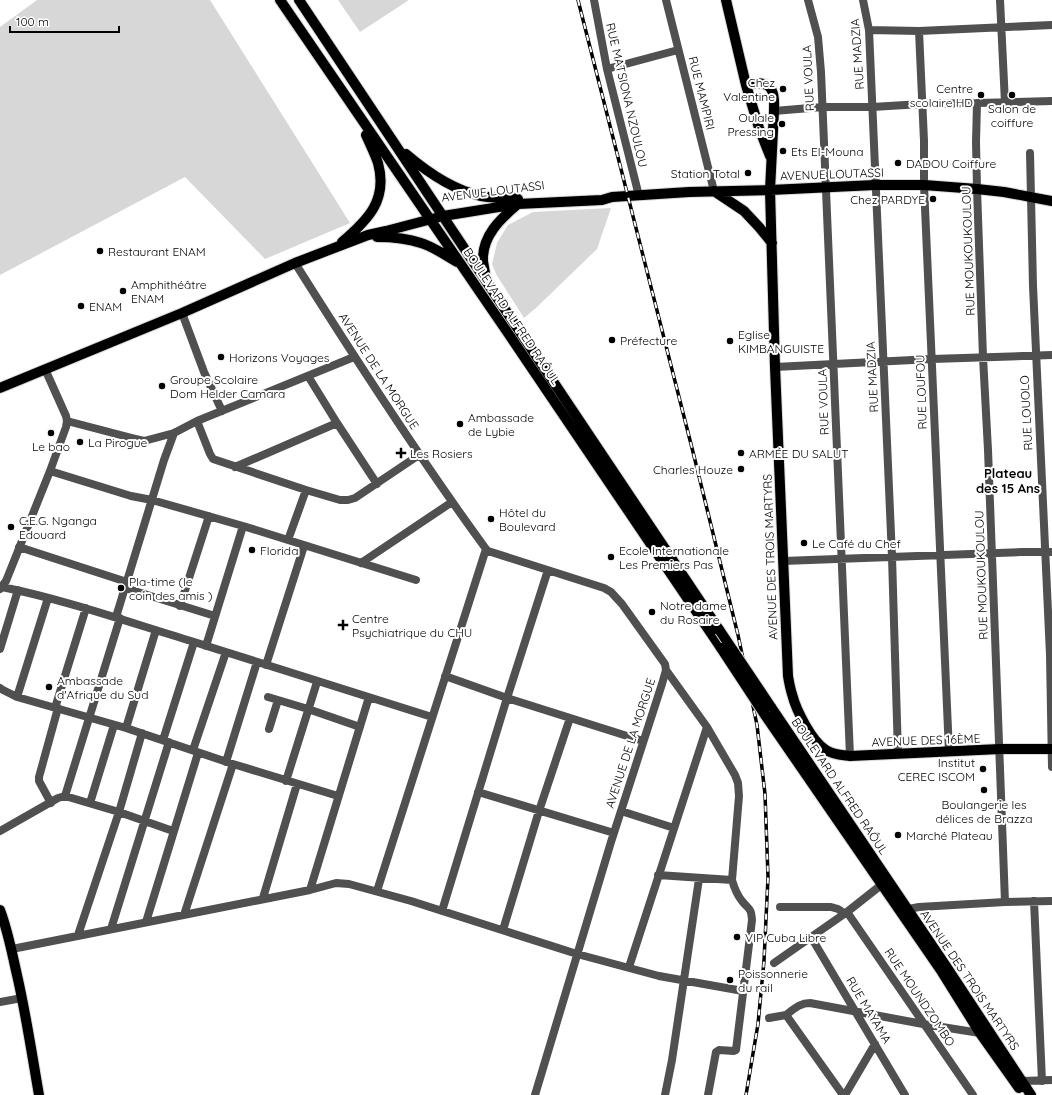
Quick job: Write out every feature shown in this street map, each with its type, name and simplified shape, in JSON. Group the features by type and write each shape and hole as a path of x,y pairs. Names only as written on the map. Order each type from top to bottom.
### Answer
{"main road":[{"name":"BOULEVARD ALFRED RAÔUL","path":"280,0 721,648 768,711 884,883"},
{"path":"299,0 720,631 768,711"},
{"name":"AVENUE DES TROIS MARTYRS","path":"726,0 746,85 759,128 771,160"},
{"name":"AVENUE DES TROIS MARTYRS","path":"746,85 756,83 765,84 773,92 774,111 770,190 788,676 797,709 810,732"},
{"path":"334,248 358,228 371,212 380,196 381,183 378,163 358,114"},
{"path":"394,143 415,162 441,180 460,189 479,195 518,202"},
{"name":"AVENUE LOUTASSI","path":"0,388 182,313 295,263 384,228 441,213 518,202 602,200 612,197 689,192 875,185 924,185 977,189 1031,197 1052,202"},
{"path":"714,191 744,211 772,243"},
{"path":"486,282 483,261 484,249 488,237 496,225 518,202"},
{"path":"362,237 400,238 420,243 433,248 460,264"},
{"name":"AVENUE DES 16ÈME","path":"810,732 826,751 836,755 850,756 1052,749"},
{"name":"AVENUE DES TROIS MARTYRS","path":"884,883 946,966 1031,1095"},
{"path":"0,910 12,949 39,1095"},
{"name":"AVENUE DES TROIS MARTYRS","path":"903,910 980,1033 1023,1095"}],"street":[{"name":"RUE MATSIONA NZOULOU","path":"594,0 607,69 638,196"},
{"name":"RUE MAMPIRI","path":"666,0 714,191"},
{"name":"RUE VOULA","path":"808,0 818,37 821,72 850,756"},
{"name":"RUE MADZIA","path":"863,0 869,30 892,557 898,754"},
{"path":"1000,0 1000,27 1005,103"},
{"path":"869,30 919,31 1052,25"},
{"name":"RUE LOUFOU","path":"919,31 924,185 949,752"},
{"path":"607,69 678,50"},
{"path":"774,111 822,107 872,107 922,104 1052,101"},
{"name":"RUE MOUKOUKOULOU","path":"977,103 977,189 1005,902"},
{"name":"RUE LOUOLO","path":"1030,154 1036,356 1049,552 1052,767"},
{"name":"AVENUE DE LA MORGUE","path":"295,263 354,357 419,455 486,549 488,551 604,588 611,592 622,604 665,664 666,670 614,833 535,1095"},
{"path":"182,313 204,372 222,411"},
{"path":"776,367 932,359 1052,355"},
{"path":"67,421 144,441 174,433 197,421 354,357"},
{"path":"45,369 66,416 66,427 6,581 1,588 18,590 86,608 432,717"},
{"path":"308,376 376,484"},
{"path":"197,421 213,460 340,500 355,498 419,455"},
{"path":"235,467 337,423"},
{"path":"65,796 118,618 126,585 174,433"},
{"path":"50,471 131,496 152,500 243,526 416,580"},
{"path":"288,540 306,490"},
{"path":"362,563 452,502"},
{"path":"180,606 209,516"},
{"path":"206,646 243,526"},
{"path":"266,665 304,546"},
{"path":"19,547 180,606 215,616"},
{"path":"377,891 486,549"},
{"path":"783,561 1049,552"},
{"path":"442,911 548,570"},
{"path":"0,649 18,590"},
{"path":"17,697 48,598"},
{"path":"51,803 39,781 39,777 86,608"},
{"path":"126,728 156,630"},
{"path":"111,929 145,820 194,642"},
{"path":"146,922 226,652"},
{"path":"184,915 230,763 257,662"},
{"path":"666,670 707,727 735,775 738,784 739,796 732,880 736,892 742,901 750,908 752,913 736,1050 719,1050 716,1052 708,1095"},
{"path":"445,676 507,698 643,742"},
{"path":"286,781 317,682"},
{"path":"0,688 17,697 126,728 286,781 338,796"},
{"path":"268,697 360,727"},
{"path":"310,890 369,697"},
{"path":"269,729 278,700"},
{"path":"504,930 539,811 570,718"},
{"path":"90,803 114,725"},
{"path":"629,967 707,727"},
{"path":"78,935 119,812 142,733"},
{"path":"263,898 297,784"},
{"path":"478,792 614,833"},
{"path":"0,832 58,798 65,796 145,820 173,831"},
{"path":"621,811 674,828"},
{"path":"658,875 699,879 732,880"},
{"path":"665,1095 672,1060 699,879"},
{"path":"12,949 263,898 310,890 336,883 344,883 377,891 577,954 659,976 743,991"},
{"path":"774,962 812,937 884,883"},
{"path":"1034,901 1042,1080"},
{"path":"903,910 1005,902 1052,901"},
{"path":"780,907 831,906 846,912"},
{"name":"RUE MOUNDZOMBO","path":"846,912 973,1095"},
{"name":"RUE MAYAMA","path":"812,937 905,1095"},
{"path":"0,1002 22,998"},
{"path":"769,1018 786,1015 799,1005 810,1003 980,1033"},
{"path":"786,1015 844,1095 875,1044"},
{"path":"1022,1081 1052,1080"}],"shaded area":[{"path":"37,0 210,0 350,223 265,259 185,177 0,275 0,27"},
{"path":"338,0 409,0 360,32"},
{"path":"611,208 597,249 524,318 496,274 492,264 497,243 508,225 533,212"}],"railway":[{"path":"578,0 693,452 738,635 757,725 765,794 768,877 764,961 758,1024 746,1095"}],"place":[{"name":"Chez Valentine","path":"783,89"},
{"name":"Centre scolaire HD","path":"981,95"},
{"name":"Salon de coiffure","path":"1012,95"},
{"name":"Oulale Pressing","path":"782,124"},
{"name":"Ets El-Mouna","path":"783,151"},
{"name":"DADOU Coiffure","path":"898,163"},
{"name":"Station Total","path":"748,173"},
{"name":"Chez PARDYE","path":"933,199"},
{"name":"Restaurant ENAM","path":"100,251"},
{"name":"Amphithéâtre ENAM","path":"123,291"},
{"name":"ENAM","path":"81,306"},
{"name":"Préfecture","path":"612,340"},
{"name":"Eglise KIMBANGUISTE","path":"730,341"},
{"name":"Horizons Voyages","path":"221,357"},
{"name":"Groupe Scolaire Dom Helder Camara","path":"162,386"},
{"name":"Ambassade de Lybie","path":"460,424"},
{"name":"Le bao","path":"51,433"},
{"name":"La Pirogue","path":"80,442"},
{"name":"Les Rosiers","path":"401,453"},
{"name":"ARMÉE DU SALUT","path":"741,453"},
{"name":"Charles Houze","path":"741,469"},
{"name":"Hôtel du Boulevard","path":"491,519"},
{"name":"C.E.G. Nganga Edouard","path":"11,527"},
{"name":"Le Café du Chef","path":"804,543"},
{"name":"Florida","path":"252,550"},
{"name":"Ecole Internationale Les Premiers Pas","path":"611,557"},
{"name":"Pla-time (le coin des amis )","path":"121,588"},
{"name":"Notre dame du Rosaire","path":"652,612"},
{"name":"Centre Psychiatrique du CHU","path":"343,625"},
{"name":"Ambassade d'Afrique du Sud","path":"49,687"},
{"name":"Institut CEREC ISCOM","path":"983,769"},
{"name":"Boulangerie les délices de Brazza","path":"984,790"},
{"name":"Marché Plateau","path":"898,835"},
{"name":"VIP Cuba Libre","path":"737,937"},
{"name":"Poissonnerie du rail","path":"730,980"}],"district":[{"name":"Plateau des 15 Ans","path":"1008,480"}]}
